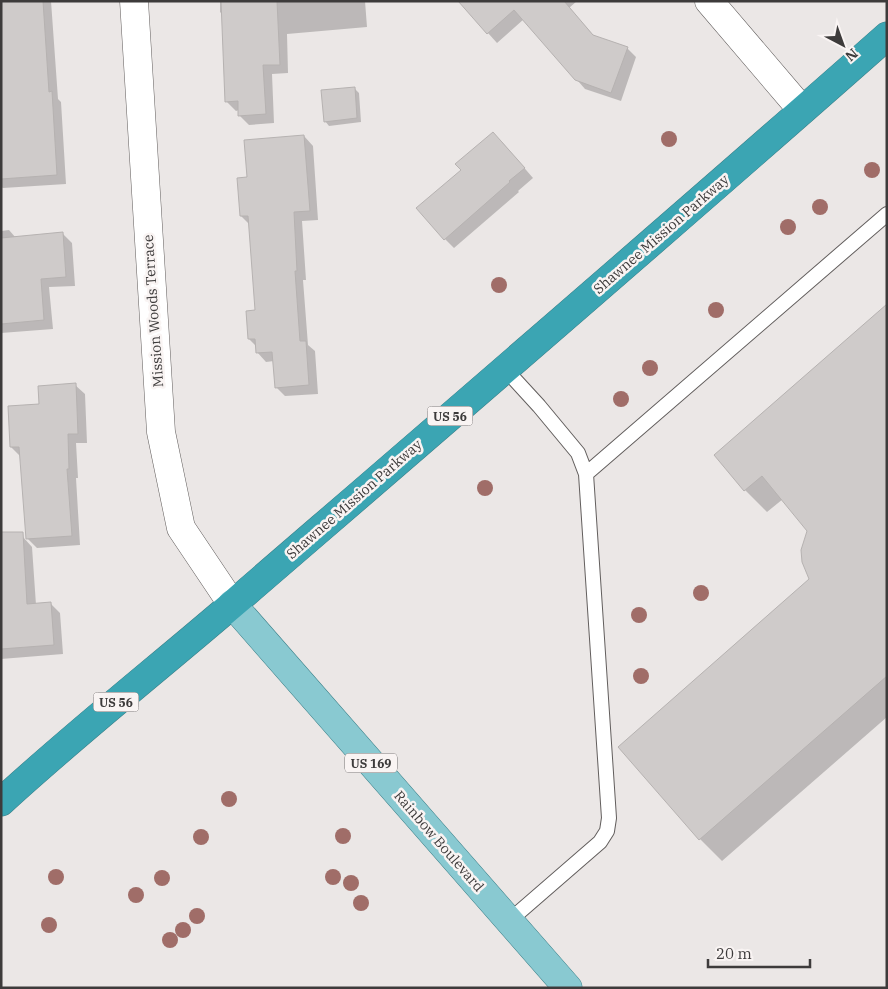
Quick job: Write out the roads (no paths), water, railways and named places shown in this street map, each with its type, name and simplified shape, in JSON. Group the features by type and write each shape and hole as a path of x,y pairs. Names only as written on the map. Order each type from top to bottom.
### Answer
{"highway":[{"name":"Shawnee Mission Parkway","path":"1,802 44,762 232,604 505,369 887,36"}],"main road":[{"name":"Rainbow Boulevard","path":"232,604 568,988"}],"street":[{"name":"Mission Woods Terrace","path":"134,1 161,432 181,528 232,604"},
{"path":"709,1 802,110"}],"lane":[{"path":"586,474 887,214"},
{"path":"505,369 539,406 578,454 586,474 609,818 607,830 600,842 509,921"}]}
